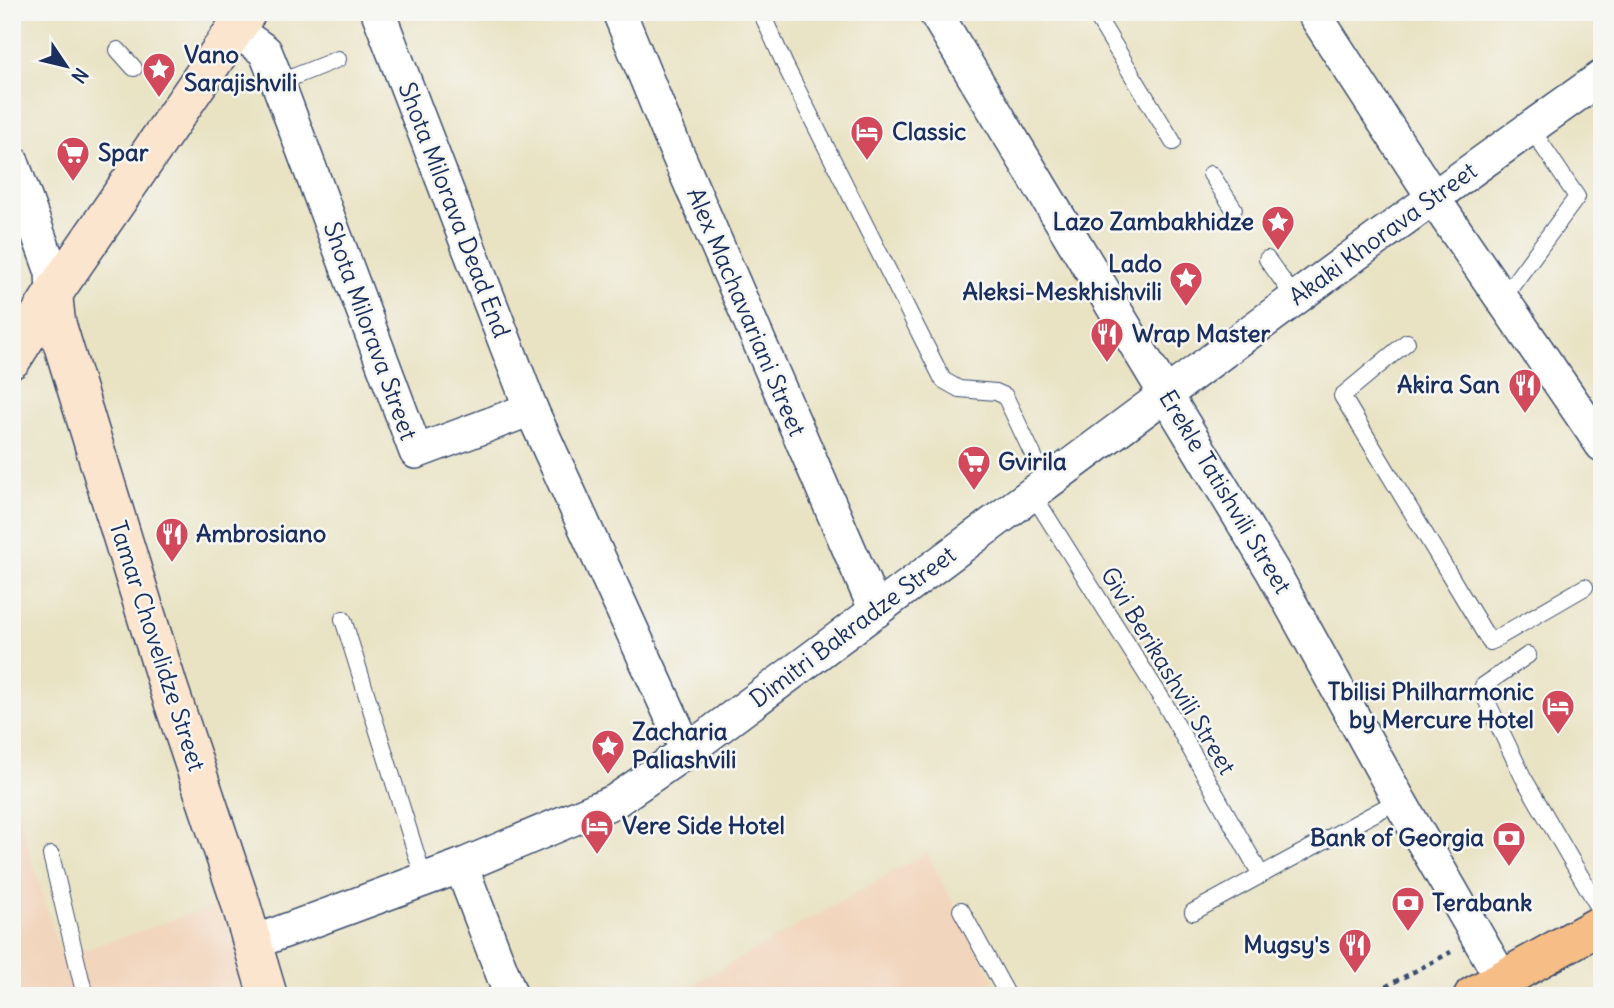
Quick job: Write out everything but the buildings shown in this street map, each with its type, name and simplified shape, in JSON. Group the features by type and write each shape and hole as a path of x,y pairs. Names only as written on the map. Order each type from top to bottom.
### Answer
{"main road":[{"path":"1487,988 1602,924"}],"street":[{"name":"Shota Milorava Dead End","path":"378,12 531,408"},
{"name":"Alex Machavariani Street","path":"619,12 672,141 876,611"},
{"name":"Erekle Tatishvili Street","path":"935,12 1273,572 1399,800 1487,988"},
{"path":"1313,12 1433,197 1602,445"},
{"name":"Shota Milorava Street","path":"241,21 265,51 278,83 416,452 531,408"},
{"path":"12,359 174,107 241,21"},
{"name":"Akaki Khorava Street","path":"1165,393 1602,76"},
{"path":"12,162 52,272 53,294"},
{"name":"Tamar Chovelidze Street","path":"53,294 56,322 268,996"},
{"name":"Dimitri Bakradze Street","path":"252,943 461,866 615,801 876,611 1165,393"},
{"path":"531,408 687,751"},
{"path":"461,866 511,996"}],"lane":[{"name":"Givi Berikashvili Street","path":"761,12 943,380 959,389 996,392 1005,396 1039,488 1261,875"},
{"path":"1094,12 1173,142"},
{"path":"118,50 134,68"},
{"path":"278,83 338,59"},
{"path":"1502,299 1577,197 1530,127"},
{"path":"1211,174 1234,209"},
{"path":"1267,259 1295,298"},
{"path":"1407,342 1342,396 1490,642 1585,587"},
{"path":"343,619 424,879"},
{"path":"1528,655 1483,686 1482,691 1523,777 1602,913"},
{"path":"1193,912 1399,800"},
{"path":"51,855 85,996"},
{"path":"961,910 1008,996"}],"path":[{"path":"1368,996 1458,948"}],"shaded area":[{"path":"12,796 62,957 226,902 254,996 12,996"},
{"path":"927,853 1002,996 690,996 687,988"}],"place":[{"name":"Vano Sarajishvili","path":"159,99"},
{"name":"Classic","path":"867,162"},
{"name":"Spar","path":"73,183"},
{"name":"Lazo Zambakhidze","path":"1278,252"},
{"name":"Lado Aleksi-Meskhishvili","path":"1186,308"},
{"name":"Wrap Master","path":"1107,364"},
{"name":"Akira San","path":"1525,415"},
{"name":"Gvirila","path":"974,492"},
{"name":"Ambrosiano","path":"172,564"},
{"name":"Tbilisi Philharmonic by Mercure Hotel","path":"1558,736"},
{"name":"Zacharia Paliashvili","path":"608,776"},
{"name":"Vere Side Hotel","path":"597,856"},
{"name":"Bank of Georgia","path":"1509,868"},
{"name":"Terabank","path":"1408,933"},
{"name":"Mugsy's","path":"1355,975"}]}
